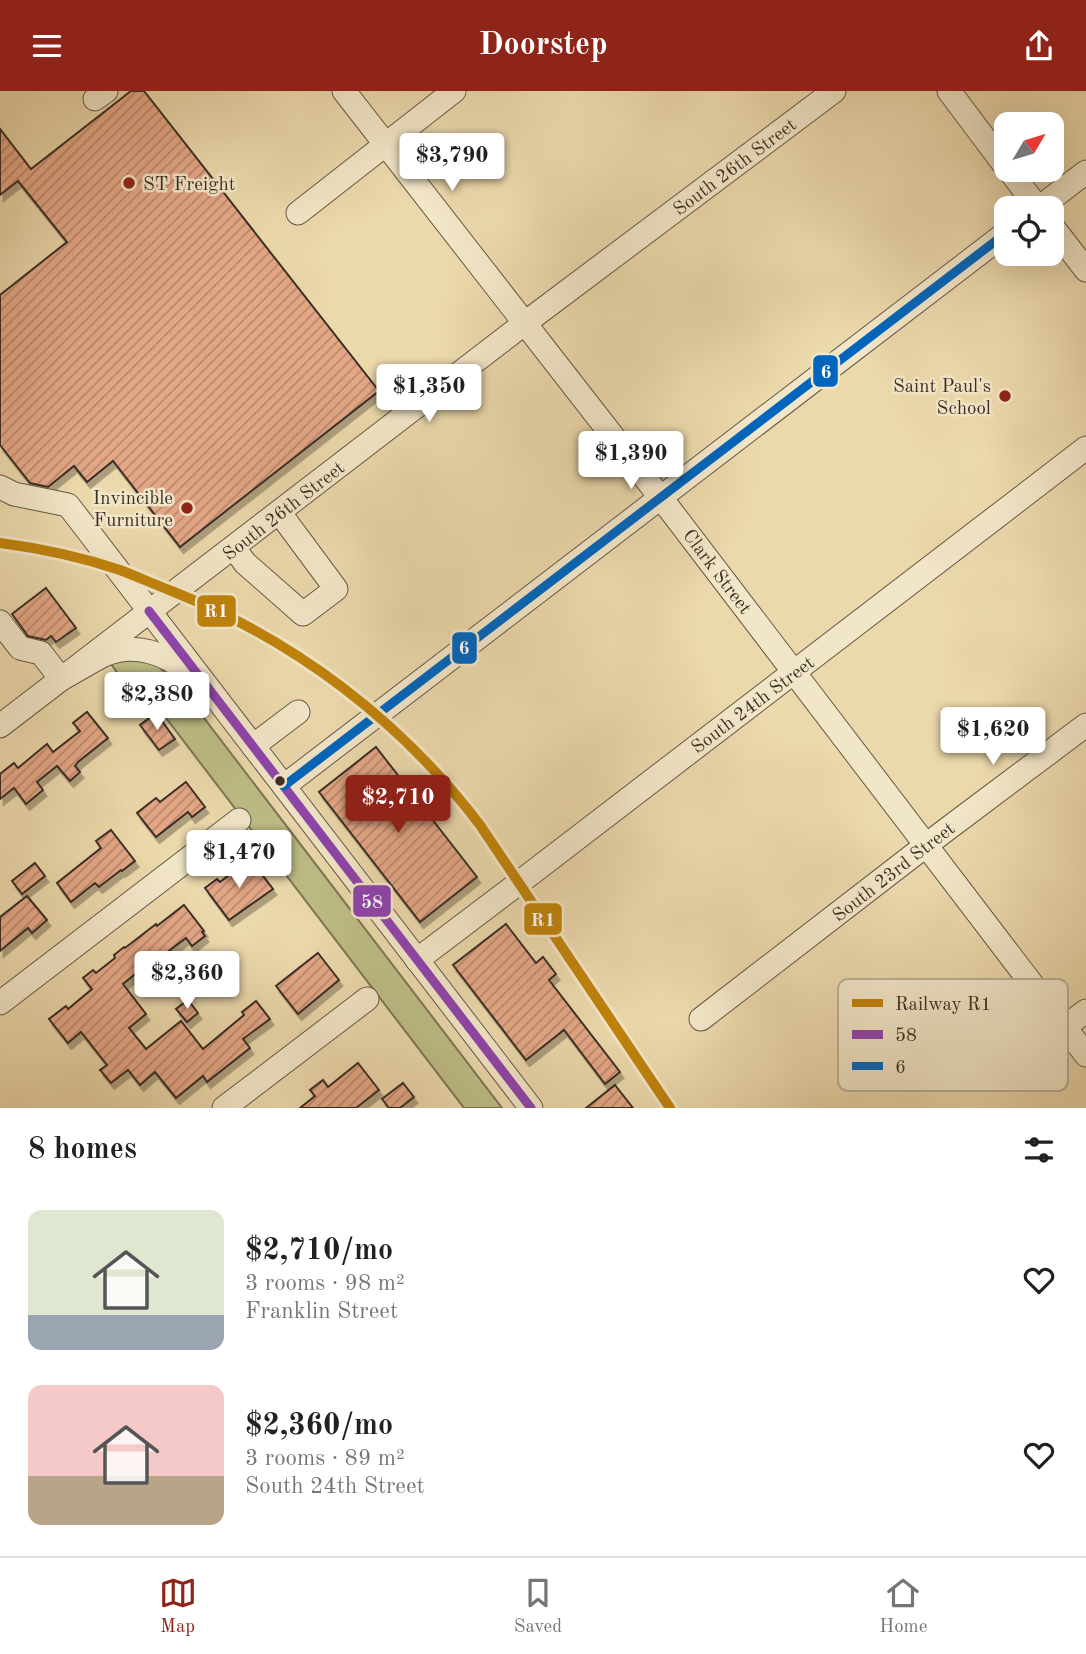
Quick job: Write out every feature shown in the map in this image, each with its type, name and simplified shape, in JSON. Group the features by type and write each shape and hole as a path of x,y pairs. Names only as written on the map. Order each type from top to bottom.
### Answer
{"street":[{"name":"Clark Street","path":"344,91 660,496 1028,979"},
{"path":"298,213 454,91"},
{"name":"South 26th Street","path":"0,726 525,323 834,91"},
{"path":"949,91 994,151"},
{"path":"1054,196 1086,172"},
{"path":"1018,182 1029,196"},
{"path":"284,786 994,242"},
{"path":"1064,242 1086,270"},
{"name":"South 24th Street","path":"417,960 1086,448"},
{"path":"0,487 13,494 68,505 531,1108"},
{"path":"234,548 246,563 303,614 336,589 279,512"},
{"path":"0,622 20,648 41,653 61,679 105,655 131,649 167,657 215,697"},
{"path":"253,746 298,712"},
{"name":"South 23rd Street","path":"701,1019 1086,725"},
{"path":"0,1003 239,820"},
{"path":"223,1108 367,999"},
{"path":"1068,1025 1086,1011"},
{"name":"Clark Street","path":"1068,1031 1086,1055"}],"green space":[{"path":"134,657 156,664 181,688 502,1108 464,1108 153,701 130,690 111,664"}],"building":[{"path":"131,91 144,91 379,391 180,547 113,461 87,482 74,466 48,487 30,483 0,445 0,295 67,242 18,181 0,195 0,129 31,169"},
{"path":"46,588 76,628 56,642 51,636 46,640 28,636 12,614"},
{"path":"87,712 108,738 78,762 75,766 80,772 70,781 57,766 37,782 43,790 26,804 14,788 0,799 0,774 14,763 18,768 47,744 53,752 80,731 73,723"},
{"path":"156,713 175,739 159,750 140,725"},
{"path":"376,747 477,877 420,922 319,792"},
{"path":"186,782 205,807 192,817 188,812 156,837 137,813 156,798 160,802"},
{"path":"111,830 135,861 99,887 95,883 71,902 57,883 101,848 96,841"},
{"path":"250,859 273,889 229,920 205,888 217,879 220,882"},
{"path":"35,863 45,876 22,894 12,881"},
{"path":"27,896 47,920 32,933 28,928 0,951 0,917"},
{"path":"184,905 205,936 192,946 186,938 123,984 146,1014 129,1028 146,1049 181,1021 203,1049 244,1015 242,1012 256,1001 270,1019 243,1039 250,1048 207,1082 203,1076 176,1098 155,1072 140,1085 128,1070 111,1083 100,1070 107,1065 81,1032 68,1043 49,1019 66,1006 68,1009 92,989 83,978 93,970 96,973 124,947"},
{"path":"506,924 536,963 543,957 556,974 549,980 620,1072 605,1084 564,1030 526,1060 453,965"},
{"path":"318,953 339,980 298,1014 276,986"},
{"path":"188,1000 198,1013 187,1022 176,1009"},
{"path":"358,1063 379,1090 356,1108 300,1108 315,1096 310,1090 323,1080 328,1087"},
{"path":"403,1083 414,1097 400,1108 389,1108 382,1099"},
{"path":"615,1085 633,1108 586,1108"}],"rail line":[{"name":"R1","path":"0,543 61,554 120,570 219,612 304,660 381,718 449,787 480,825 670,1108"}],"transit line":[{"name":"6","path":"284,786 994,242"},
{"name":"58","path":"149,611 531,1108"}],"place":[{"name":"ST Freight","path":"129,183"},
{"name":"Saint Paul's School","path":"1005,396"},
{"name":"Invincible Furniture","path":"187,508"}]}
